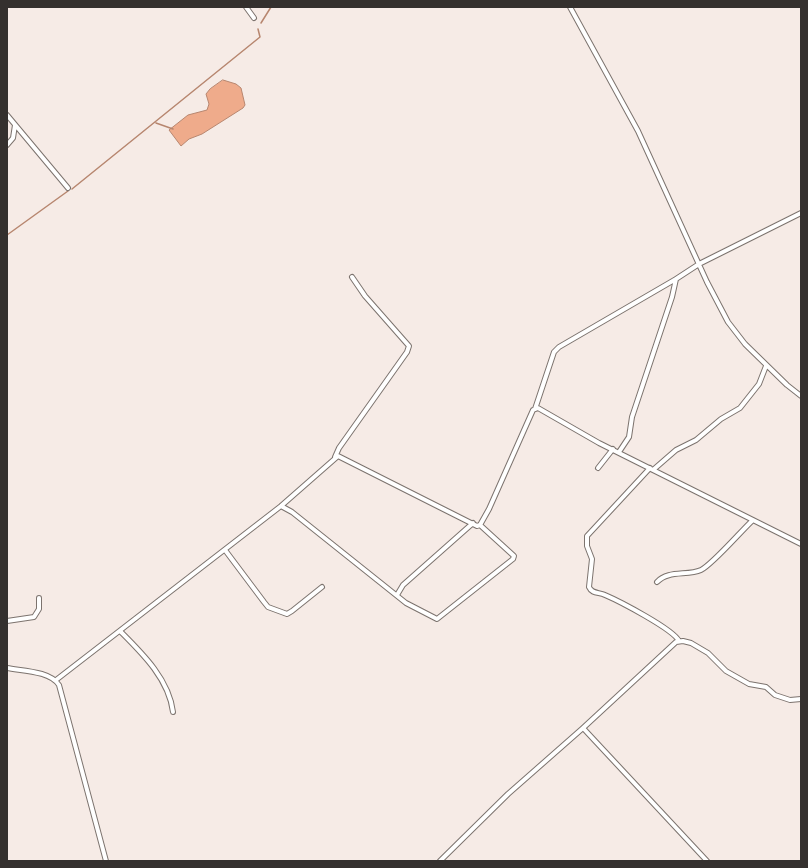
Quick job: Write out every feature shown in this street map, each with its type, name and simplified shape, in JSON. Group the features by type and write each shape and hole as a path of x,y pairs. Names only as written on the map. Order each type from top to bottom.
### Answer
{"street":[{"path":"246,7 254,18"},
{"path":"570,7 638,131 699,264 728,322 745,344 766,366 801,396"},
{"path":"7,114 68,188"},
{"path":"7,145 13,138 15,124"},
{"path":"480,525 489,509 535,408 554,352 559,347 699,264 801,212"},
{"path":"56,680 281,506 335,457 339,448 407,352 409,346 365,296 352,277"},
{"path":"619,452 629,437 632,417 672,297 676,279"},
{"path":"766,366 759,384 740,408 721,419 696,440 676,450 652,469 587,536 592,559 589,587 593,592 606,595 664,626 679,641 691,643 701,649 726,671 749,684 766,687 775,695 790,700 801,698"},
{"path":"535,408 543,410 613,449 801,544"},
{"path":"598,468 613,449"},
{"path":"281,506 292,512 406,603 437,619 508,564 514,556 480,525 473,523 341,456 335,457"},
{"path":"657,582 667,576 692,572 707,567 753,520"},
{"path":"397,595 403,585 473,523"},
{"path":"225,550 268,607 286,614 292,611 322,587"},
{"path":"7,621 34,617 39,609 39,598"},
{"path":"120,631 159,675 170,696 173,712"},
{"path":"440,861 512,790 679,641"},
{"path":"7,668 45,675 56,680 61,692 106,861"},
{"path":"583,728 707,861"}],"shaded area":[{"path":"223,80 236,84 241,88 245,105 243,108 202,134 189,139 181,146 169,130 188,115 207,110 209,104 206,94 210,89"}],"waterway":[{"path":"261,23 271,7"},
{"path":"72,189 260,37 258,29"},
{"path":"156,123 173,129"},
{"path":"7,235 68,191"}]}
